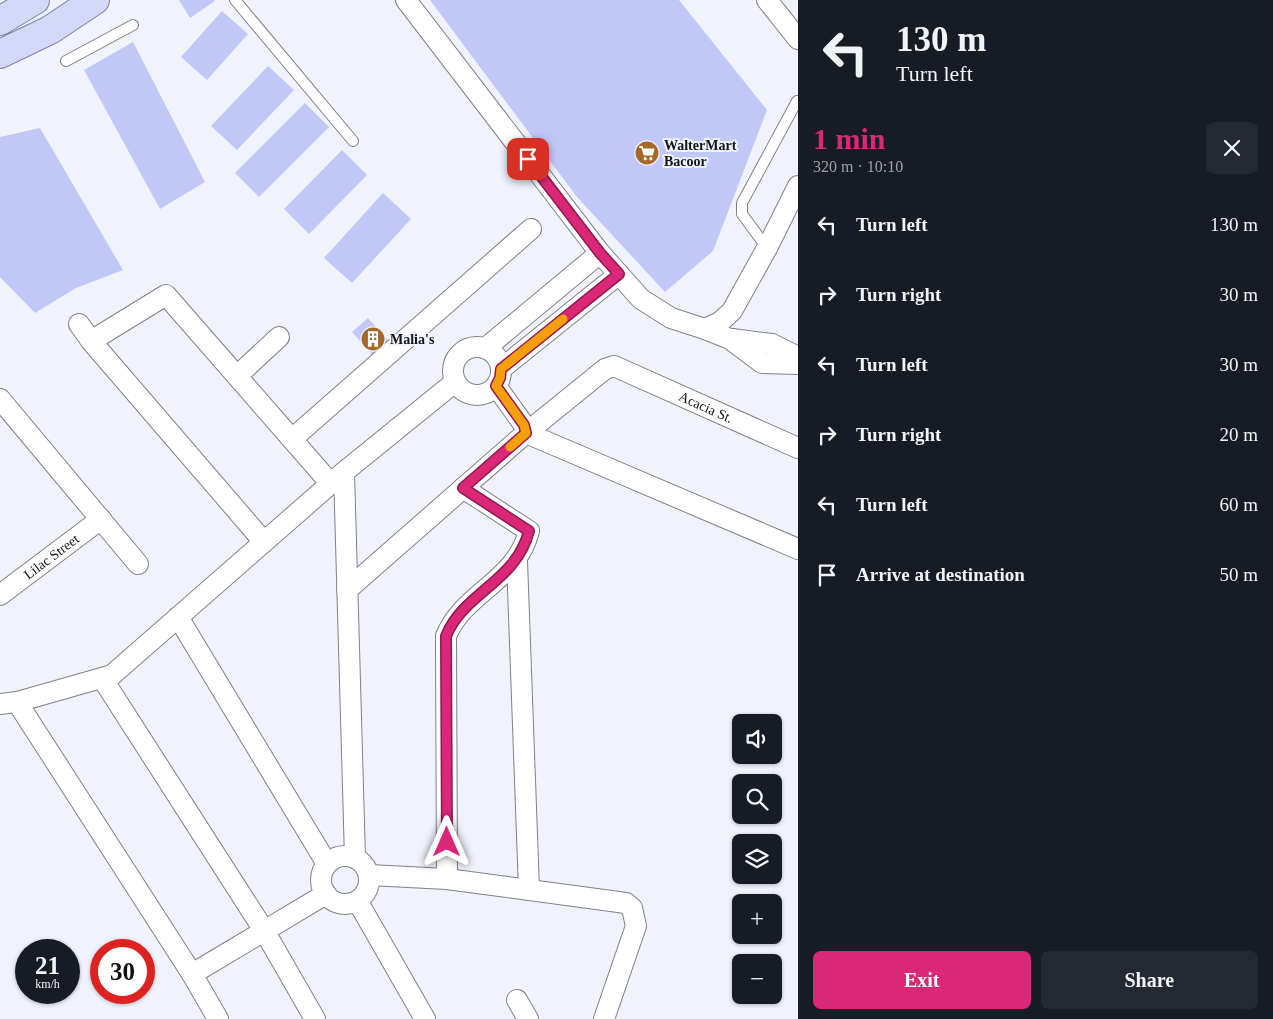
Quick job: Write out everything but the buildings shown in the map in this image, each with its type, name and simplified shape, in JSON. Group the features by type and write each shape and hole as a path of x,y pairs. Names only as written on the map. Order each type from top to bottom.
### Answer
{"main road":[{"path":"7,14 36,0"},
{"path":"0,54 50,30 95,0"}],"street":[{"path":"767,0 798,39"},
{"path":"405,1 600,253 641,299 658,312 730,339 772,344 798,356"},
{"path":"705,329 720,322 732,310 767,248 798,186"},
{"path":"292,439 530,229"},
{"path":"487,347 600,253"},
{"path":"526,433 524,425 498,378 496,354 487,347 473,346 459,353 452,367 455,382 466,393 482,395 498,378 619,274"},
{"path":"90,341 166,295 292,439 337,478 347,590 355,858"},
{"path":"79,324 90,341 264,542"},
{"path":"237,376 279,337"},
{"path":"730,339 762,363 798,364"},
{"name":"Acacia St.","path":"526,433 605,369 614,366 798,448"},
{"path":"218,1019 192,974 8,703 112,674 337,478 455,382"},
{"path":"0,399 138,564"},
{"path":"347,590 526,433"},
{"path":"526,433 798,549"},
{"path":"447,879 446,636 452,622 517,561 525,548 529,531 463,488"},
{"name":"Lilac Street","path":"2,589 101,519"},
{"path":"517,561 529,890"},
{"path":"178,618 327,864"},
{"path":"102,678 264,932 315,1019"},
{"path":"340,856 355,858 362,862 369,875 368,890 358,902 336,903 326,894 321,878 327,864 340,856"},
{"path":"369,875 447,879 626,903 632,908 636,926 604,1019"},
{"path":"192,974 326,894"},
{"path":"358,902 426,1019"},
{"path":"516,1000 528,1019"}],"lane":[{"path":"235,0 353,141"},
{"path":"66,61 133,25"},
{"path":"767,248 742,214 742,203 797,101"}],"slow traffic":[{"path":"510,447 526,433 524,425 496,386 500,378 501,369 563,319"}],"place":[{"name":"WalterMart Bacoor","path":"647,153"},
{"name":"Malia's","path":"373,339"}],"route":[{"path":"447,842 446,636 452,622 517,561 525,548 529,531 463,488 526,433 524,425 496,386 500,378 501,369 619,274 600,253 528,159"}]}
